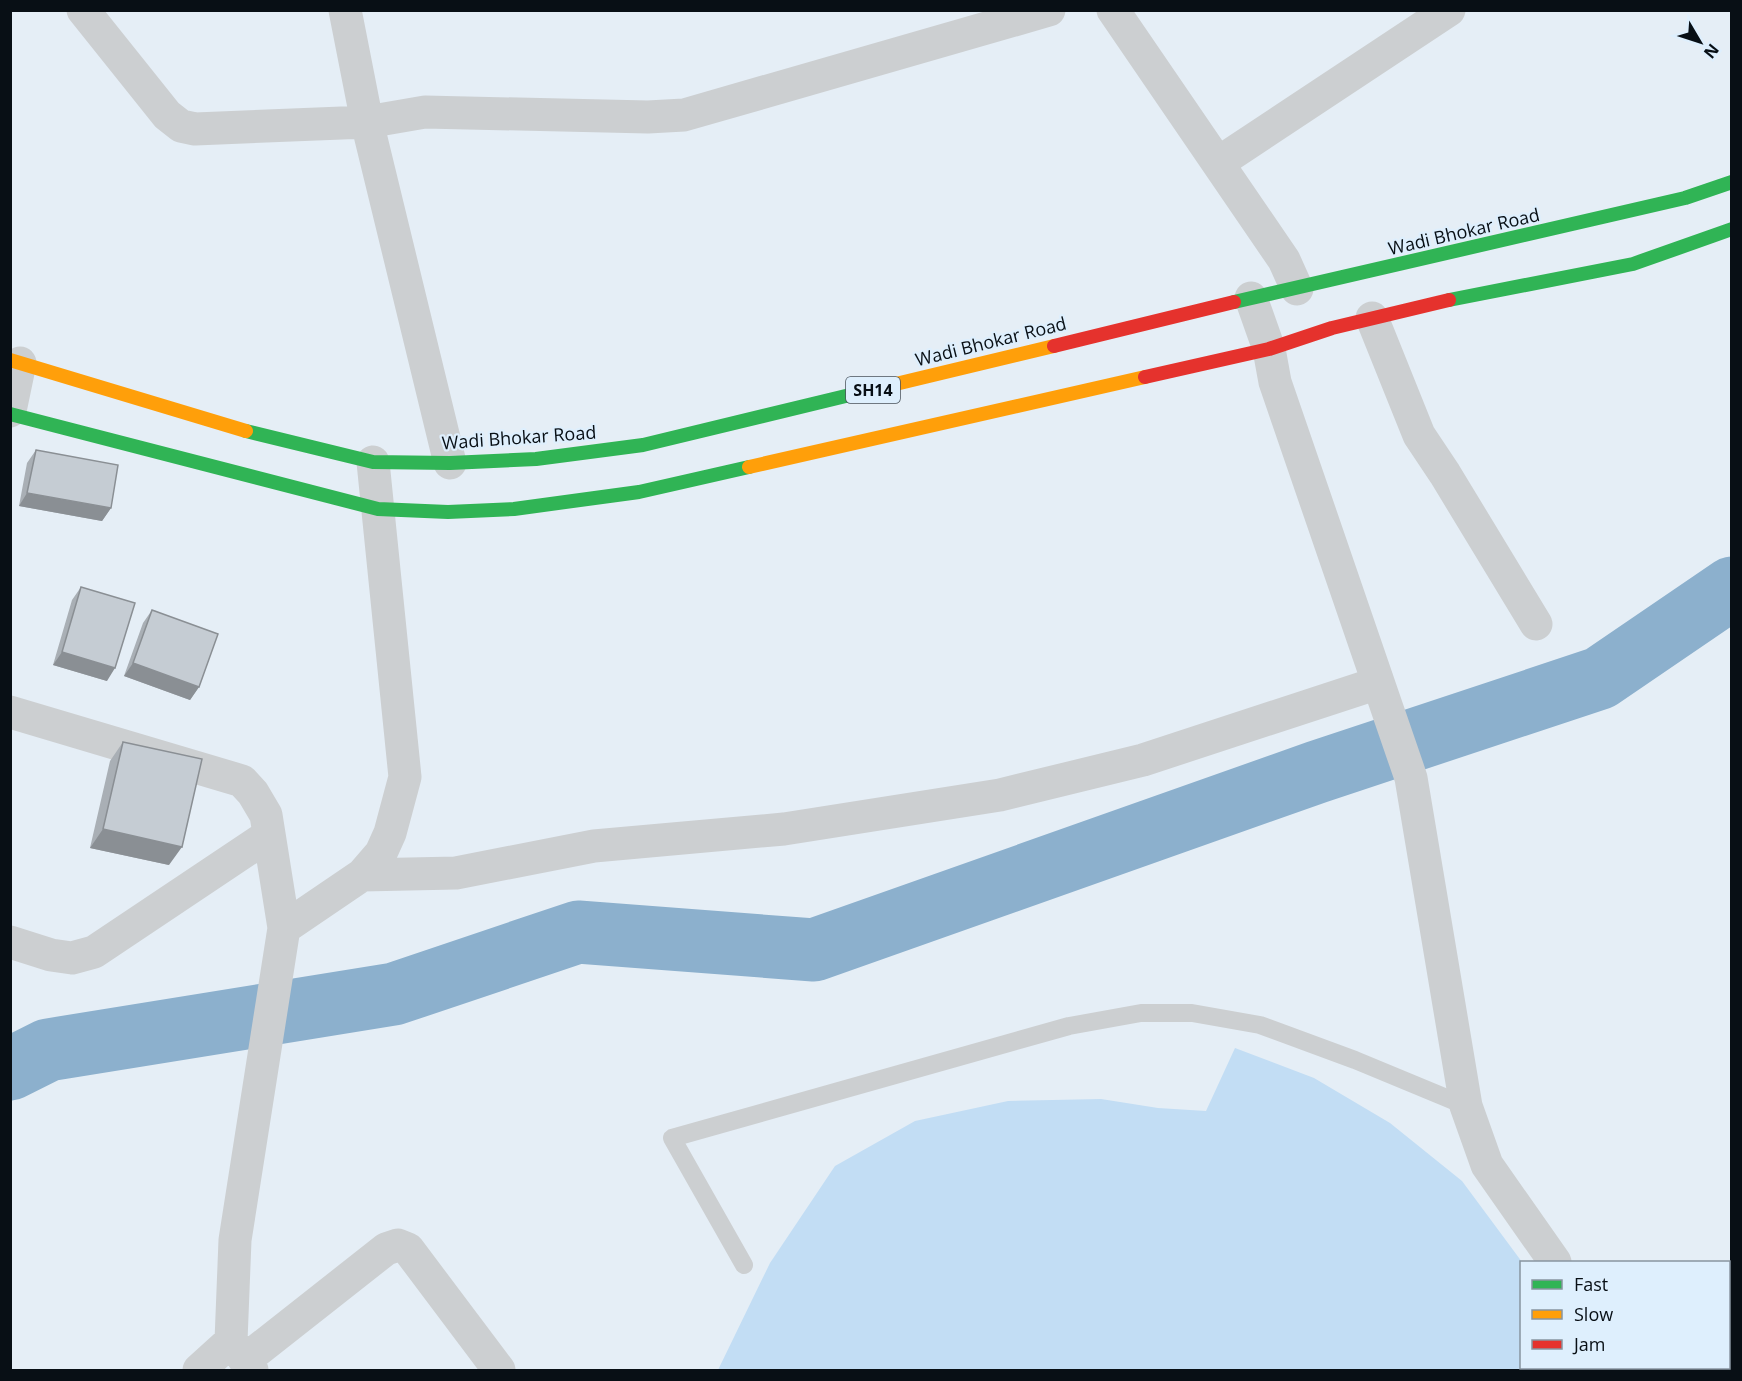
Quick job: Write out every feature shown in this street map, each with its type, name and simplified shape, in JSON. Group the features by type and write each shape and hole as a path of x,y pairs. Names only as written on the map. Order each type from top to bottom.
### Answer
{"main road":[{"name":"Wadi Bhokar Road","path":"15,362 219,424 373,462 450,463 536,459 643,445 1251,298 1298,290 1685,198 1731,182"},
{"path":"10,412 378,509 448,512 514,509 639,492 1269,349 1332,328 1428,304 1633,264 1729,231"}],"street":[{"path":"82,10 167,115 181,126 195,129 367,122 425,112 448,111 648,117 684,115 1049,10"},
{"path":"345,10 367,122 450,463"},
{"path":"1113,10 1284,260 1298,290"},
{"path":"1218,163 1449,10"},
{"path":"1251,298 1269,349 1275,382 1411,778 1466,1106 1487,1165 1554,1261"},
{"path":"1372,318 1419,435 1536,624"},
{"path":"10,412 15,362"},
{"path":"282,936 362,875 381,854 390,833 405,777 373,462"},
{"path":"362,875 456,873 594,846 784,829 1000,795 1143,760 1378,683"},
{"path":"10,712 242,781 253,793 266,815 282,936 235,1240 242,1357"},
{"path":"10,942 51,955 72,958 94,952 269,835"},
{"path":"199,1371 242,1357 386,1249 398,1245 408,1250 499,1371"}],"lane":[{"path":"744,1266 672,1138 1068,1026 1141,1013 1192,1013 1260,1024 1466,1106"}],"shaded area":[{"path":"1235,1048 1314,1078 1390,1123 1462,1181 1521,1261 1520,1369 1591,1370 718,1370 770,1263 835,1166 915,1121 1008,1101 1101,1099 1158,1108 1206,1111"}],"building":[{"path":"36,450 118,465 111,508 27,493"},
{"path":"81,587 135,603 115,668 62,652"},
{"path":"152,610 218,634 199,687 133,663"},
{"path":"123,742 202,759 182,847 103,829"}],"waterway":[{"path":"10,1069 48,1050 394,994 578,932 814,950 1317,772 1600,678 1732,588"}],"traffic: fast":[{"path":"1234,302 1685,198 1732,182"},
{"path":"1449,300 1633,264 1732,229"},
{"path":"246,431 373,462 450,463 536,459 643,445 854,394"},
{"path":"10,414 378,509 448,512 514,509 639,492 749,467"}],"traffic: slow":[{"path":"854,394 1054,346"},
{"path":"10,360 246,431"},
{"path":"749,467 1145,377"}],"traffic: jam":[{"path":"1145,377 1269,349 1332,328 1449,300"},
{"path":"1054,346 1234,302"}]}
